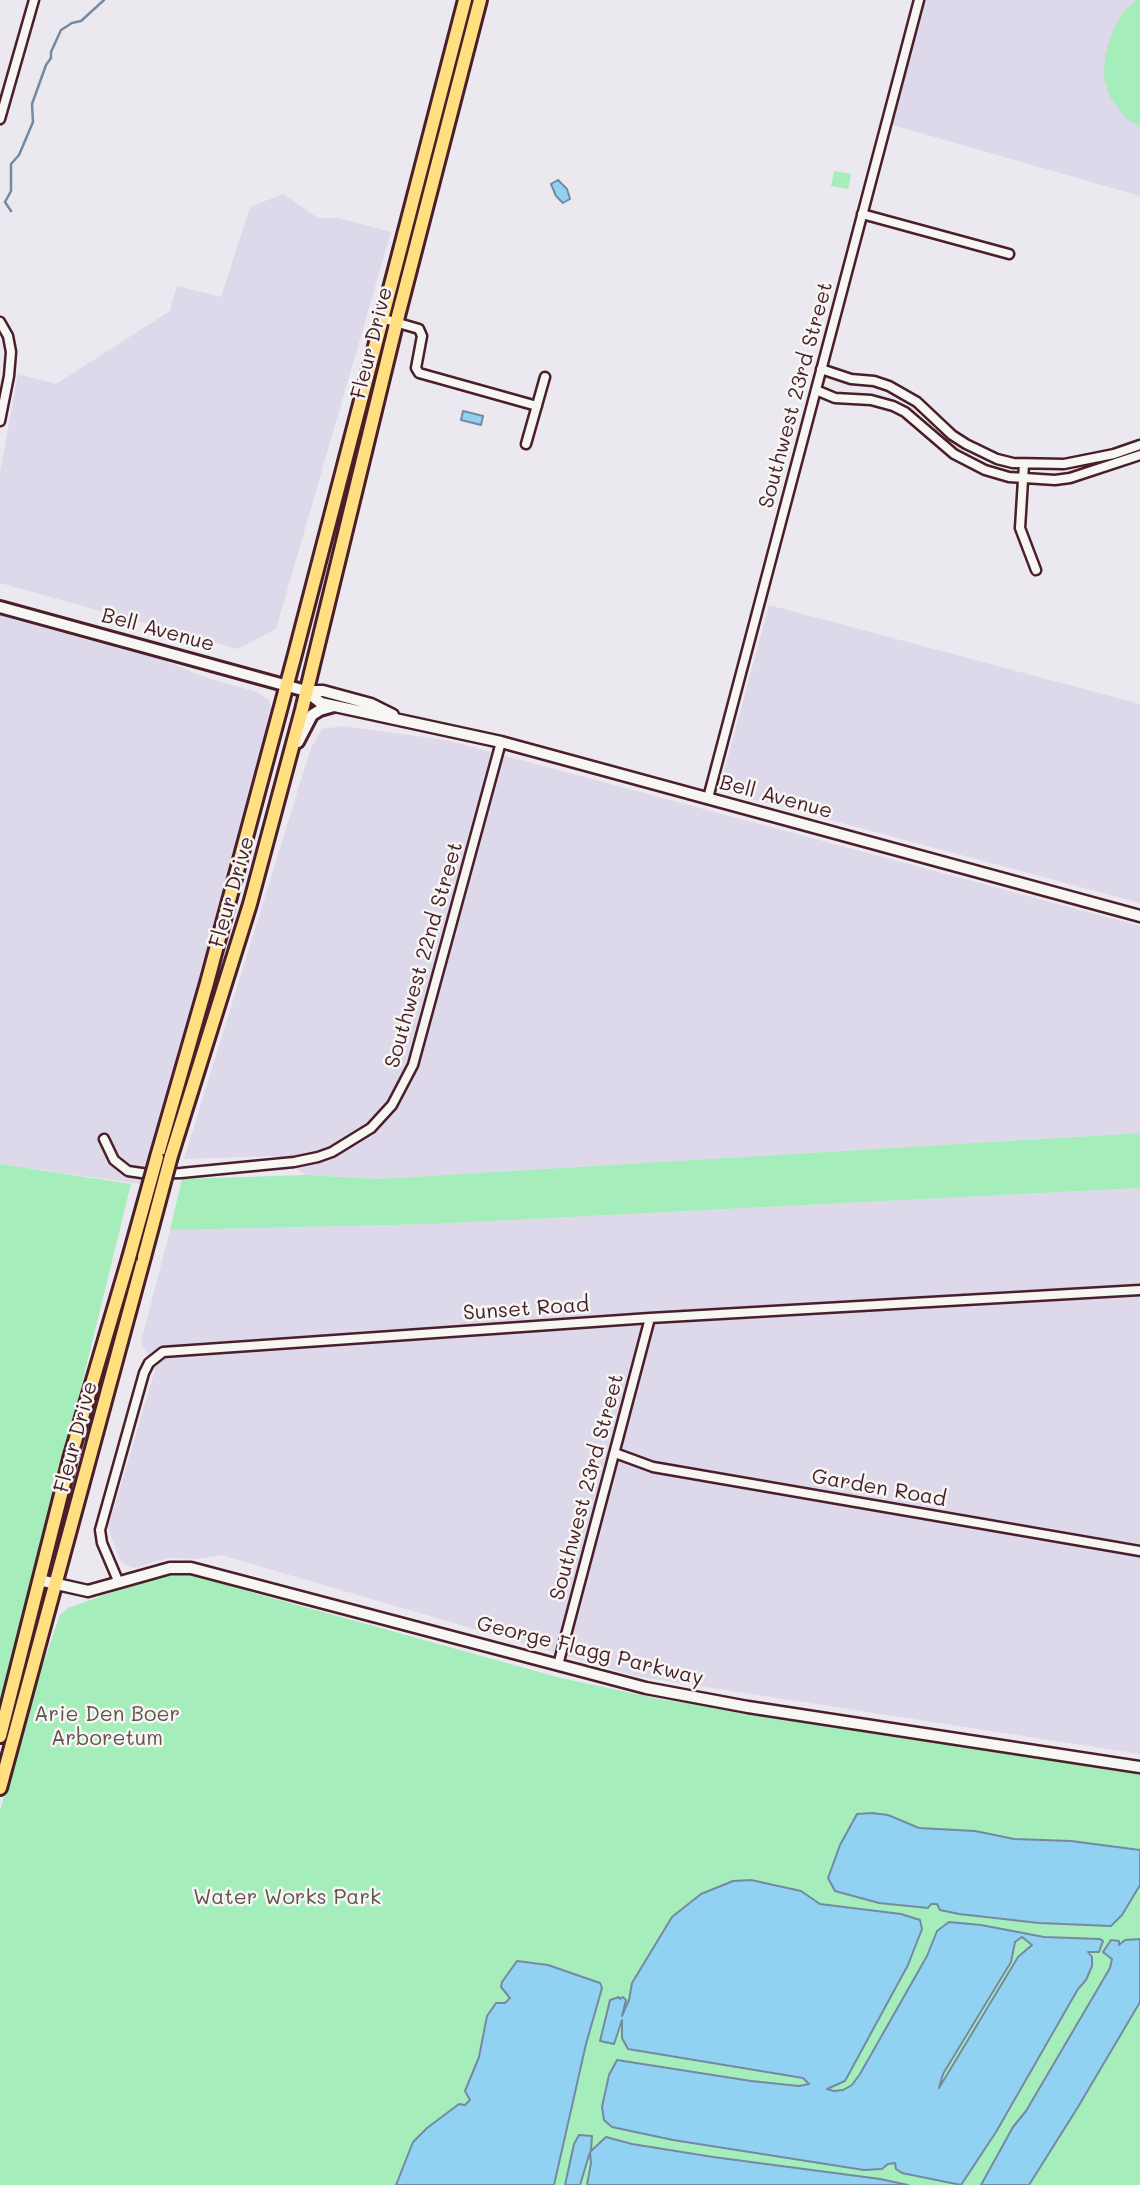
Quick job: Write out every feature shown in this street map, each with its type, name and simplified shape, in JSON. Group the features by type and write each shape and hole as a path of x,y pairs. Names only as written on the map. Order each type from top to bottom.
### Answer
{"main road":[{"name":"Fleur Drive","path":"0,1737 71,1455 207,983 465,0"},
{"name":"Fleur Drive","path":"0,1788 171,1156 250,904 481,0"},
{"name":"Bell Avenue","path":"0,607 306,691"},
{"path":"284,774 307,721 320,709 334,706"}],"street":[{"path":"0,119 34,0"},
{"name":"Southwest 23rd Street","path":"708,798 919,0"},
{"path":"862,214 1009,254"},
{"path":"381,318 419,329 422,336 416,368 419,373 537,406"},
{"path":"0,322 8,337 10,352 9,376 0,421"},
{"path":"821,369 850,379 874,381 909,396 953,435 997,459 1024,464 1064,464 1089,460 1140,445"},
{"path":"526,444 545,377"},
{"path":"816,390 835,398 871,400 893,406 969,463 1023,480 1070,478 1140,455"},
{"path":"921,426 931,414"},
{"path":"1024,464 1019,507 1020,528 1037,570"},
{"name":"Bell Avenue","path":"306,691 321,703 502,742 1140,916"},
{"name":"Bell Avenue","path":"306,691 323,691 371,704 400,718"},
{"name":"Southwest 22nd Street","path":"104,1139 114,1160 128,1171 148,1174 181,1173 294,1162 318,1157 341,1147 371,1128 392,1105 413,1065 502,742"},
{"name":"Sunset Road","path":"119,1583 102,1543 100,1530 144,1373 155,1356 163,1352 650,1318 1140,1290"},
{"name":"Southwest 23rd Street","path":"558,1665 650,1318"},
{"name":"Garden Road","path":"615,1453 653,1467 1140,1551"},
{"name":"George Flagg Parkway","path":"39,1580 88,1591 170,1569 206,1570 646,1688 695,1698 1140,1767"}],"shaded area":[{"path":"919,0 1140,0 1140,196 886,123"},
{"path":"283,194 318,218 338,218 391,232 276,629 238,649 0,583 0,473 18,374 56,384 170,311 177,286 221,297 250,207"},
{"path":"769,605 1140,704 1140,903 719,790"},
{"path":"0,607 163,660 207,678 257,692 269,700 271,707 271,721 157,1157 147,1158 140,1184 0,1164"},
{"path":"343,726 446,740 1140,926 1140,1133 379,1179 306,1175 275,1156 184,1159 311,748 322,729"},
{"path":"1140,1188 1140,1754 635,1676 221,1555 199,1559 168,1558 133,1568 121,1562 108,1528 155,1370 141,1342 170,1230 432,1224"}],"green space":[{"path":"1136,0 1140,0 1140,127 1127,119 1110,97 1104,78 1105,55 1113,30 1124,11"},
{"path":"834,171 851,174 848,189 831,186"},
{"path":"1140,1133 1140,1188 432,1224 170,1230 182,1179 306,1175 379,1179"},
{"path":"0,1164 131,1184 0,1705"},
{"name":"Water Works Park","path":"169,1572 196,1572 238,1585 247,1591 561,1678 664,1700 891,1732 1140,1772 1140,2185 0,2185 0,1811 29,1704 60,1615 68,1608"}],"water":[{"path":"558,180 567,189 570,199 563,203 556,196 551,184"},
{"path":"463,411 483,416 481,425 461,420"},
{"path":"857,1814 888,1815 919,1828 975,1831 1014,1839 1071,1841 1140,1850 1140,1885 1122,1915 1111,1926 1039,1923 959,1914 940,1910 937,1904 931,1904 928,1908 879,1903 835,1891 828,1878 840,1845"},
{"path":"751,1880 801,1891 820,1904 901,1914 920,1920 922,1929 908,1965 845,2081 827,2089 834,2091 852,2085 860,2074 927,1956 937,1931 949,1922 1044,1937 1103,1941 1099,1952 1088,1952 1092,1957 1092,1966 1086,1980 1078,1989 996,2132 961,2185 902,2173 896,2169 895,2163 882,2169 864,2170 673,2140 612,2127 604,2120 602,2107 609,2075 617,2060 751,2081 799,2086 809,2084 803,2078 628,2049 622,2038 622,2020 614,2044 600,2041 610,2000 623,1997 626,2000 622,2016 632,1983 672,1917 701,1894 733,1881","holes":["1022,1937 1032,1945 1018,1957 939,2088 943,2074 1011,1962 1015,1942"]},
{"path":"1140,1939 1140,2002 1029,2185 981,2185 1013,2127 1026,2111 1110,1968 1112,1959 1103,1952 1111,1940 1119,1941 1119,1945 1125,1940"},
{"path":"517,1961 548,1965 600,1983 602,1988 586,2044 554,2185 396,2185 413,2142 459,2104 465,2105 470,2100 465,2091 479,2057 487,2016 496,2003 505,2003 510,1998 501,1987"},
{"path":"579,2135 592,2136 591,2151 606,2137 632,2144 713,2157 908,2185 587,2185 590,2152 580,2185 565,2185 574,2144"}],"waterway":[{"path":"11,211 5,202 11,191 11,164 19,155 33,122 32,104 51,52 61,30 81,21 104,0"}],"park label":[{"name":"Arie Den Boer Arboretum","path":"107,1727"}]}
